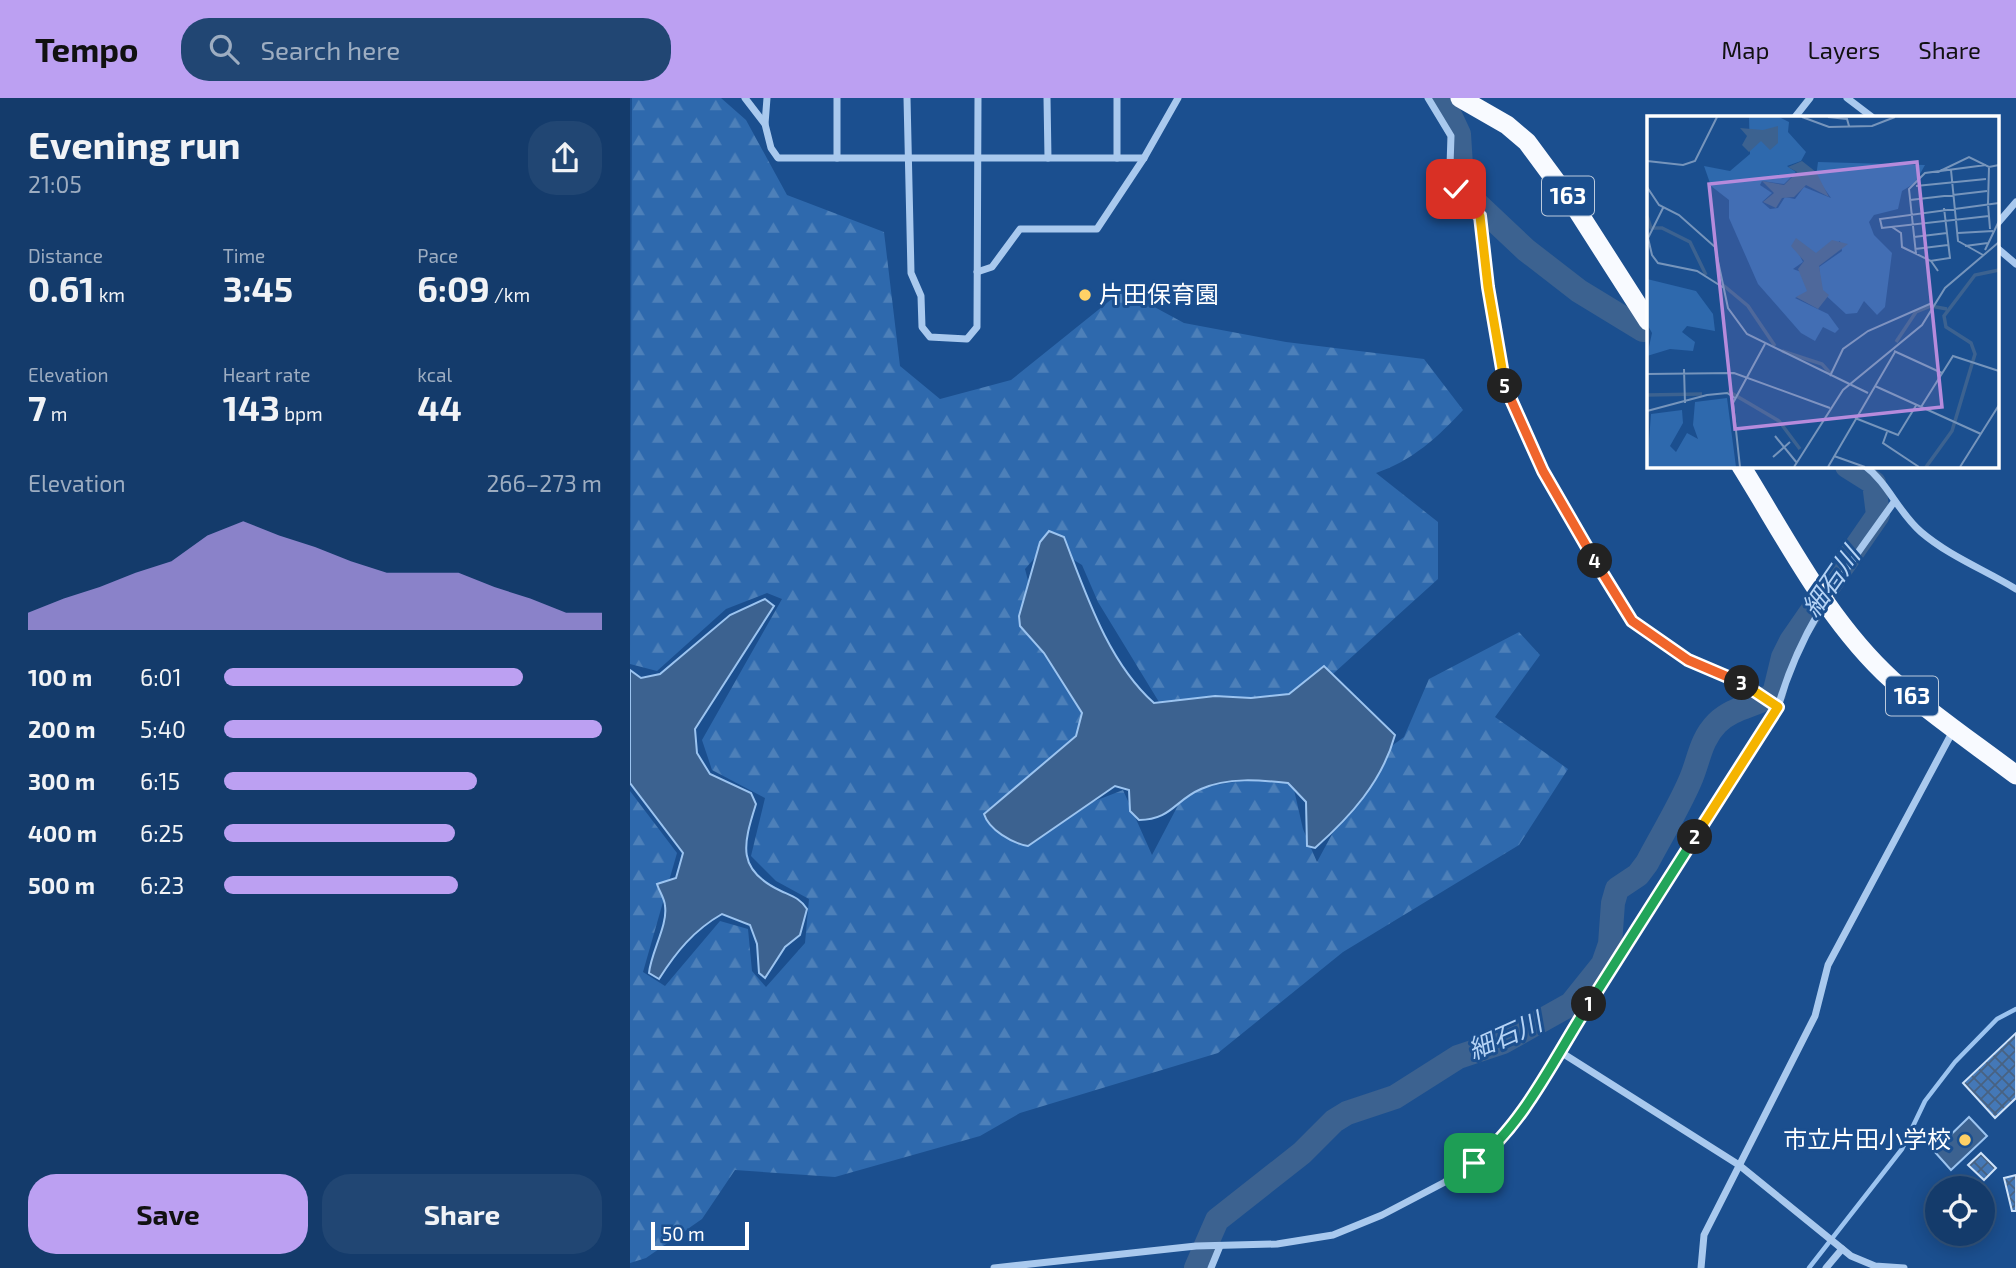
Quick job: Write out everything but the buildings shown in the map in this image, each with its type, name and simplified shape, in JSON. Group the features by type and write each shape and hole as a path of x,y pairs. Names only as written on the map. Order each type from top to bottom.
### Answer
{"highway":[{"name":"163","path":"1460,98 1507,125 1527,142 1575,207 1647,319"},
{"name":"163","path":"1742,467 1813,582 1859,645 1892,680 2016,775"}],"street":[{"path":"745,98 765,124"},
{"path":"766,98 765,124 771,148 778,158 1144,158"},
{"path":"837,98 837,158"},
{"path":"907,98 911,273 921,296 922,327 930,337 967,338 977,327 978,98"},
{"path":"1047,98 1048,158"},
{"path":"1116,98 1117,158"},
{"path":"977,272 992,267 1020,229 1097,229 1144,158 1178,98"},
{"path":"1428,98 1451,136 1450,165 1456,189 1462,201 1480,216 1488,287 1504,382 1543,471 1632,621 1688,660 1742,683 1776,706"},
{"path":"1796,116 1810,98"},
{"path":"1847,98 1871,116"},
{"path":"1998,219 2016,202"},
{"path":"1998,249 2016,264"},
{"path":"1865,467 1880,477 1894,502 1922,532 2016,589"},
{"path":"994,1268 1196,1246 1277,1244 1333,1235 1382,1215 1446,1182 1494,1148 1559,1051 1776,706 1790,665 1825,600 1894,502"},
{"path":"1701,1268 1702,1242 1815,1016 1828,965 1955,729"},
{"path":"1559,1051 1739,1166 1840,1247 1867,1264 1904,1268"},
{"path":"1211,1268 1217,1246"},
{"path":"1826,1268 1840,1247"}],"green space":[{"path":"632,98 721,98 746,120 787,195 884,232 900,366 940,399 1011,380 1123,290 1184,323 1286,342 1424,359 1463,410 1424,447 1401,462 1376,473 1438,522 1438,579 1303,701 1220,715 1159,702 1098,602 1082,565 1064,554 1040,552 1025,569 1042,635 1100,722 1005,836 1123,790 1152,855 1186,790 1252,779 1292,781 1303,829 1317,862 1372,760 1404,737 1429,679 1519,632 1540,655 1495,717 1568,769 1519,845 1343,952 1218,1053 1020,1113 980,1136 835,1177 735,1170 702,1219 646,1258 630,1263 630,791 677,853 643,972 665,986 720,921 748,929 752,971 766,987 805,943 809,899 776,881 751,856 765,798 712,770 702,740 782,599 767,593 726,609 657,671 630,664"}],"shaded area":[{"path":"1049,531 1064,537 1090,604 1111,647 1124,668 1154,703 1215,696 1251,698 1289,694 1324,666 1395,735 1373,783 1352,811 1315,848 1307,846 1306,802 1288,783 1266,781 1244,780 1211,785 1192,793 1159,817 1139,820 1130,811 1129,790 1115,786 1028,846 1008,839 991,825 984,814 1076,736 1082,713 1044,653 1020,626 1019,616 1040,542"},
{"path":"765,599 774,606 695,729 697,753 710,774 751,793 756,804 746,844 750,865 766,883 796,898 807,909 800,935 785,947 765,978 759,973 757,944 750,925 722,914 686,942 659,979 649,973 665,913 664,901 657,884 676,878 683,853 630,783 630,670 641,678 660,674 730,615"},
{"path":"1969,1117 1987,1136 1951,1170 1934,1151"}],"waterway":[{"name":"細石川","path":"1442,98 1459,134 1462,181 1475,202 1526,250 1579,291 1643,330"},
{"name":"細石川","path":"1196,1268 1217,1220 1302,1153 1334,1121 1347,1113 1395,1097 1458,1057 1503,1042 1571,1004 1603,964 1610,944 1613,903 1617,889 1638,875 1647,863 1685,791 1707,736 1723,718 1774,694 1783,657 1791,641 1878,515 1874,483 1849,467"},
{"path":"1809,1268 1902,1149 1925,1101 1955,1062 1997,1019 2016,1009"}],"place":[{"name":"片田保育園","path":"1085,295"},
{"name":"市立片田小学校","path":"1965,1140"}],"route":[{"path":"1456,189 1462,201 1480,216 1496,338 1509,397 1543,471 1625,613 1632,621 1688,660 1742,683 1778,707 1519,1114 1494,1148 1474,1163"}]}
